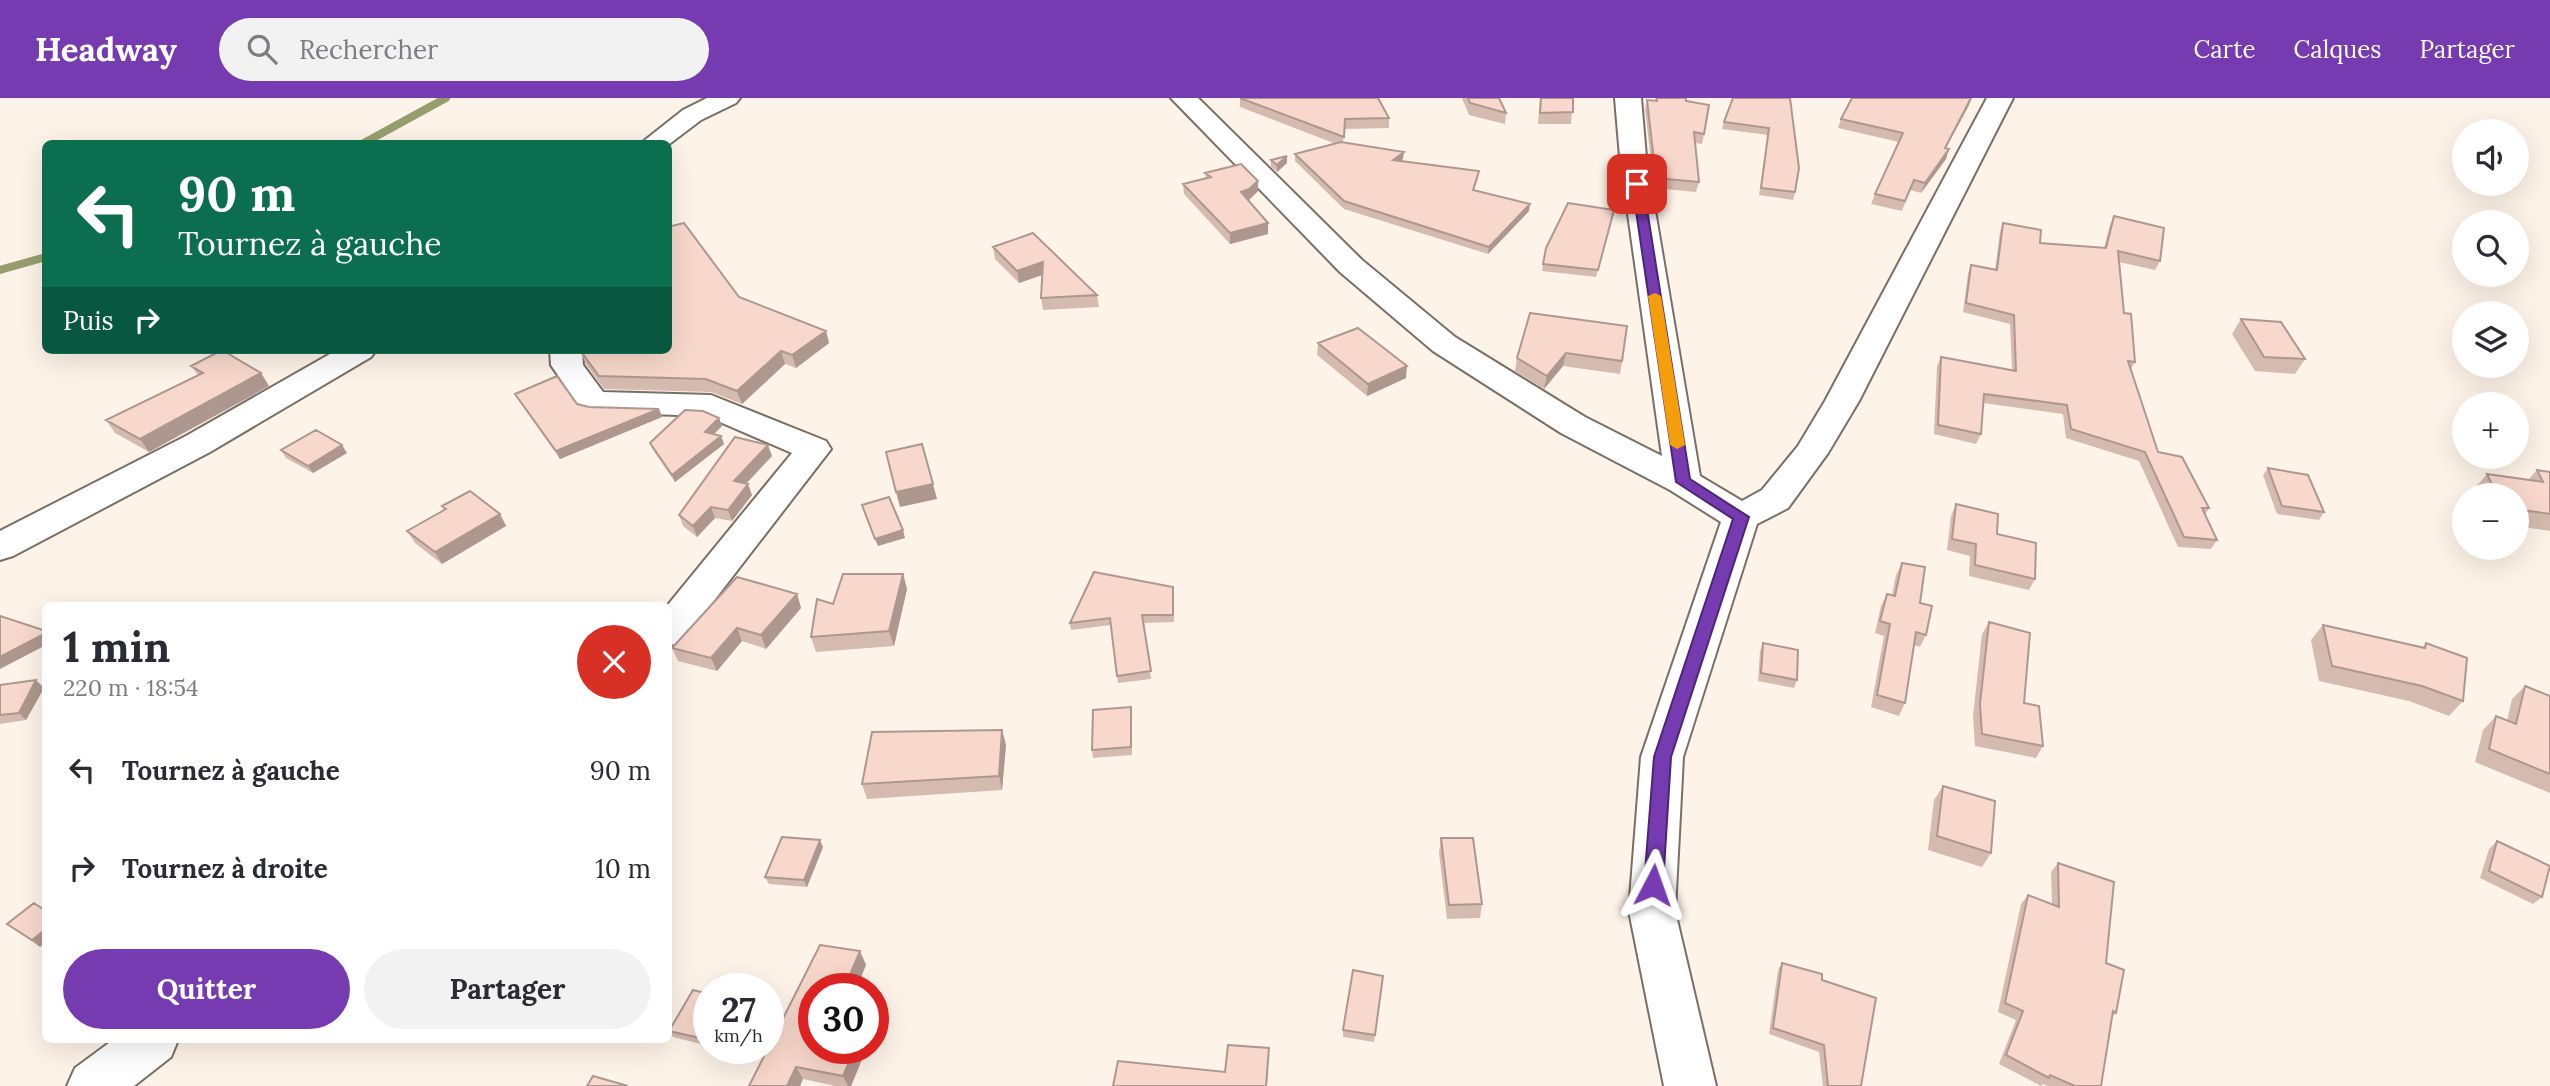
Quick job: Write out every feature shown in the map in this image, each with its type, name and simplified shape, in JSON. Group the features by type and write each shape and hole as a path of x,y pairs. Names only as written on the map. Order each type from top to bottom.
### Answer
{"street":[{"path":"658,140 692,115 727,98"},
{"path":"1184,98 1351,266 1444,344 1573,425 1683,482 1741,517"},
{"path":"1628,98 1635,171 1683,482"},
{"path":"1690,1086 1651,911 1662,757 1741,517 1775,499 1811,453 1842,401 2000,98"},
{"path":"0,547 198,444 353,354"},
{"path":"566,354 567,365 593,402 711,406 814,449 672,627"},
{"path":"93,1086 149,1043"}],"building":[{"path":"1240,98 1378,98 1389,118 1345,119 1344,137"},
{"path":"1468,98 1499,98 1506,113 1470,103"},
{"path":"1541,98 1573,98 1573,112 1540,113"},
{"path":"1657,98 1686,98 1686,101 1709,105 1704,134 1694,132 1699,182 1656,178 1647,100 1657,101"},
{"path":"1733,98 1790,98 1799,168 1795,192 1761,188 1769,128 1724,122"},
{"path":"1852,98 1971,98 1945,148 1949,149 1925,183 1914,180 1905,201 1875,194 1903,133 1841,119"},
{"path":"1341,142 1404,152 1393,160 1479,171 1473,190 1530,204 1489,247 1344,201 1295,154"},
{"path":"1287,156 1277,165 1271,160"},
{"path":"1241,164 1258,181 1241,192 1268,223 1230,233 1183,184 1211,177 1205,173"},
{"path":"1568,203 1614,210 1598,270 1543,264 1546,248"},
{"path":"2114,216 2164,228 2160,261 2118,251 2124,313 2131,314 2135,362 2128,361 2158,452 2182,457 2209,508 2202,508 2217,540 2184,537 2145,452 2071,429 2067,405 1984,394 1981,434 1938,425 1941,357 2016,371 2014,315 1966,303 1971,265 1997,270 2003,223 2041,230 2040,243 2106,248"},
{"path":"684,223 739,297 826,331 792,355 781,351 737,391 706,379 599,376 583,354 672,354 672,226"},
{"path":"1033,233 1097,295 1041,298 1043,262 1017,271 993,247"},
{"path":"1530,313 1627,326 1622,361 1566,353 1547,376 1517,358"},
{"path":"2241,319 2281,322 2305,359 2264,357"},
{"path":"1358,328 1407,366 1368,384 1318,343"},
{"path":"214,354 229,354 261,373 140,439 106,420 203,373 191,366"},
{"path":"557,376 577,404 589,407 659,409 556,451 515,394"},
{"path":"685,410 703,411 719,418 705,432 721,436 672,475 650,443"},
{"path":"316,430 342,445 308,466 281,450"},
{"path":"735,437 768,445 734,481 748,484 728,510 711,507 693,526 679,515"},
{"path":"922,444 933,484 896,492 886,452"},
{"path":"2268,468 2308,475 2324,512 2282,506"},
{"path":"2537,470 2550,472 2550,514 2529,511 2529,483 2491,483 2487,474 2543,482"},
{"path":"470,491 500,514 435,552 407,531 446,509 442,506"},
{"path":"889,497 903,530 875,539 862,505"},
{"path":"1956,504 1998,514 1997,534 2036,543 2035,579 1975,565 1976,544 1952,539"},
{"path":"1902,563 1925,567 1920,603 1932,606 1926,635 1916,632 1905,703 1877,695 1890,624 1880,621 1887,594 1895,596"},
{"path":"1094,572 1173,587 1173,615 1142,615 1151,671 1117,676 1110,618 1070,623"},
{"path":"843,574 903,574 889,631 811,637 817,599 833,604"},
{"path":"737,577 797,594 761,635 737,628 711,658 672,648"},
{"path":"0,616 42,630 42,635 0,657"},
{"path":"1989,622 2030,633 2024,703 2039,706 2043,746 1982,734 1980,704"},
{"path":"2323,625 2425,648 2426,643 2467,658 2463,701 2422,686 2332,666"},
{"path":"1763,643 1798,650 1797,680 1761,673"},
{"path":"36,680 19,713 0,715 0,685"},
{"path":"2525,686 2550,696 2550,774 2489,749 2496,716 2516,724"},
{"path":"1131,707 1131,747 1092,750 1093,710"},
{"path":"1002,730 999,776 862,784 872,732"},
{"path":"1943,786 1995,801 1991,853 1937,836"},
{"path":"782,837 820,840 804,880 765,877"},
{"path":"1441,838 1473,838 1482,904 1449,905"},
{"path":"2497,841 2550,866 2542,897 2489,871"},
{"path":"2058,863 2114,882 2106,963 2124,970 2116,1013 2113,1011 2101,1086 2075,1086 2050,1075 2049,1078 2006,1055 2023,1011 2005,1003 2028,895 2059,907"},
{"path":"34,903 42,908 42,932 32,940 7,924"},
{"path":"820,945 860,951 851,973 806,973"},
{"path":"1782,963 1822,974 1822,980 1876,998 1861,1086 1828,1086 1824,1045 1773,1028"},
{"path":"1353,970 1383,976 1375,1035 1343,1030"},
{"path":"798,989 798,1064 848,1064 843,1076 796,1067 787,1086 749,1086 760,1064 784,1064 784,1016"},
{"path":"693,990 693,1036 672,1032 672,1026"},
{"path":"1228,1045 1269,1048 1266,1086 1113,1086 1118,1061 1225,1072"},
{"path":"593,1076 628,1086 587,1086"}],"waterway":[{"path":"369,140 446,98"},
{"path":"0,270 42,258"}],"slow traffic":[{"path":"1655,296 1677,445"}],"route":[{"path":"1637,184 1683,482 1741,517 1662,757 1653,885"}]}
